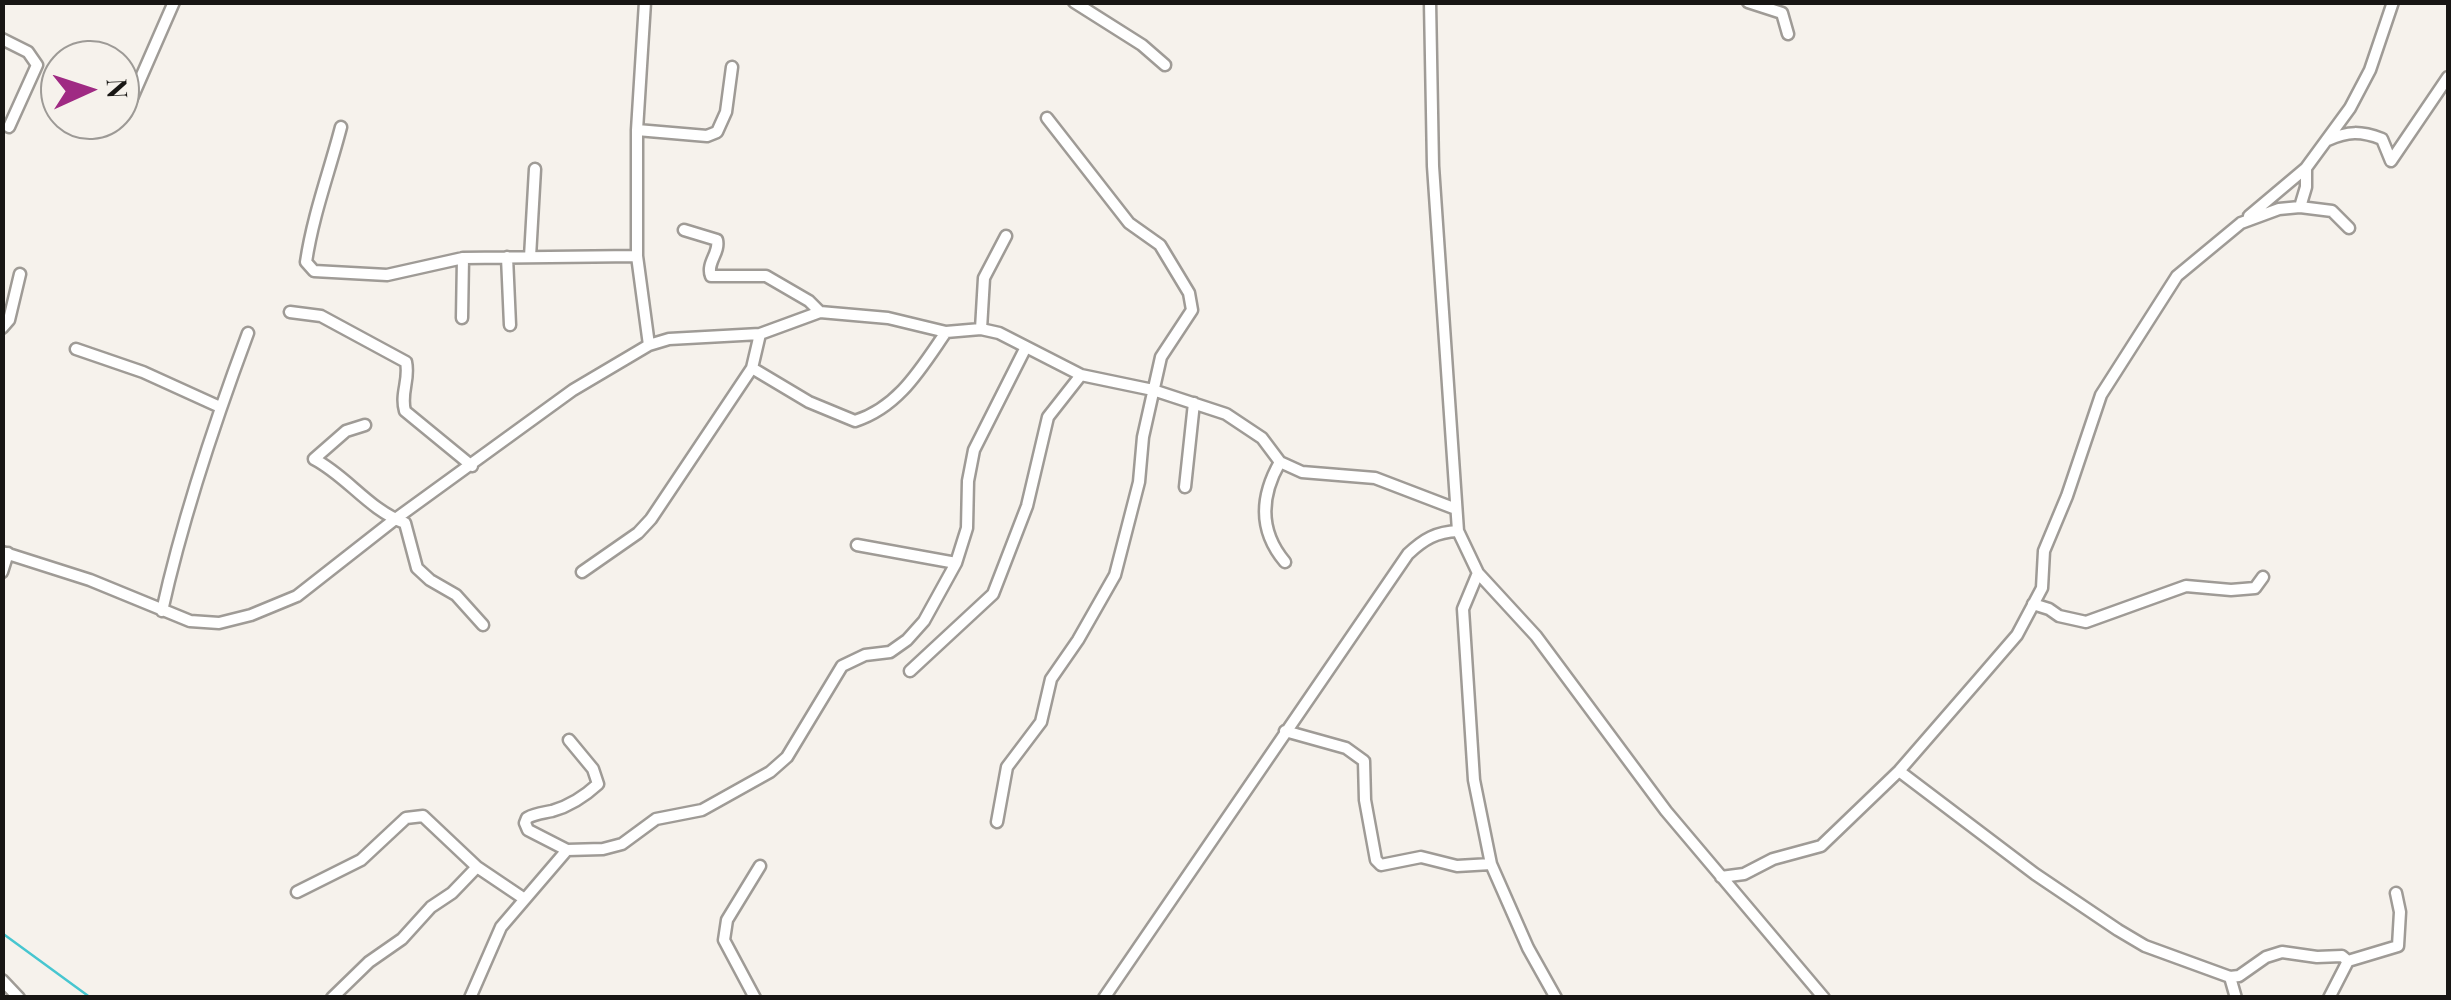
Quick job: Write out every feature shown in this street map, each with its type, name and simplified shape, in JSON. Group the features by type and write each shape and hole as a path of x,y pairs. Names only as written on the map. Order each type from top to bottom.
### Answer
{"street":[{"path":"140,80 174,2"},
{"path":"645,2 637,130 636,256 649,345"},
{"path":"1074,2 1142,45 1165,65"},
{"path":"1430,2 1432,166 1458,531 1478,573 1536,636 1666,812 1824,998"},
{"path":"1748,2 1782,13 1788,34"},
{"path":"1721,876 1744,874 1773,859 1821,846 1899,770 2017,636 2042,588 2044,552 2101,396 2177,276 2306,168 2326,142 2370,70 2393,2"},
{"path":"2,38 28,52 38,65 9,127"},
{"path":"637,130 707,136 717,132 726,112 732,67"},
{"path":"2326,142 2347,132 2374,136 2382,139 2391,162 2448,76"},
{"path":"997,822 1007,767 1041,722 1051,679 1114,575 1139,482 1143,438 1164,350 1192,310 1189,293 1160,244 1130,222 1047,118"},
{"path":"340,127 328,180 316,209 306,262 314,271 386,275 463,258 636,256"},
{"path":"530,257 534,168"},
{"path":"2300,207 2306,168"},
{"path":"2240,223 2278,209 2300,207 2332,210 2349,228"},
{"path":"684,230 717,240 709,268 711,276 766,276 809,301 820,312"},
{"path":"980,330 984,278 1006,236"},
{"path":"462,318 463,258"},
{"path":"507,258 510,324"},
{"path":"2,328 8,320 7,303 20,274"},
{"path":"290,312 320,316 406,362 408,370 401,398 405,411 472,466"},
{"path":"2,572 5,553 90,580 190,621 218,623 266,609 297,596 573,390 649,345 668,339 760,334 820,312 888,318 946,332 999,333 1081,375 1153,390 1226,414 1262,438 1280,462 1302,472 1375,478 1456,509"},
{"path":"752,368 809,402 856,422 909,386 946,332"},
{"path":"162,612 175,553 248,333"},
{"path":"582,572 651,519 752,368 760,334"},
{"path":"568,740 593,769 598,784 583,797 552,811 534,814 525,823 528,830 566,850 622,844 656,819 702,810 770,772 801,738 842,666 865,655 890,652 924,621 956,563 967,528 968,481 974,450 1026,347"},
{"path":"76,349 142,372 220,408"},
{"path":"910,671 993,594 1027,506 1048,417 1081,375"},
{"path":"1185,487 1194,403"},
{"path":"365,425 346,431 314,459 331,468 360,495 405,522 418,568 456,595 483,625"},
{"path":"1280,462 1265,497 1264,520 1272,546 1285,562"},
{"path":"1104,998 1408,554 1424,539 1458,531"},
{"path":"857,545 956,563"},
{"path":"1478,573 1464,609 1474,780 1491,864 1528,948 1556,998"},
{"path":"2033,604 2059,616 2086,622 2186,586 2255,588 2262,576"},
{"path":"1285,731 1346,748 1364,761 1365,800 1380,865 1420,856 1457,866 1491,864"},
{"path":"1899,770 2034,874 2145,946 2230,977 2240,976 2266,957 2282,952 2316,958 2342,956 2348,961"},
{"path":"297,892 362,860 414,815 423,816 477,867 523,898"},
{"path":"470,998 502,927 566,850"},
{"path":"755,998 724,940 727,920 760,866"},
{"path":"332,998 369,962 402,939 431,907 452,893 477,867"},
{"path":"2330,998 2348,961 2398,946 2400,912 2396,894"},
{"path":"2230,977 2236,998"},
{"path":"2,980 16,997"}],"waterway":[{"path":"2,933 91,998"}]}
